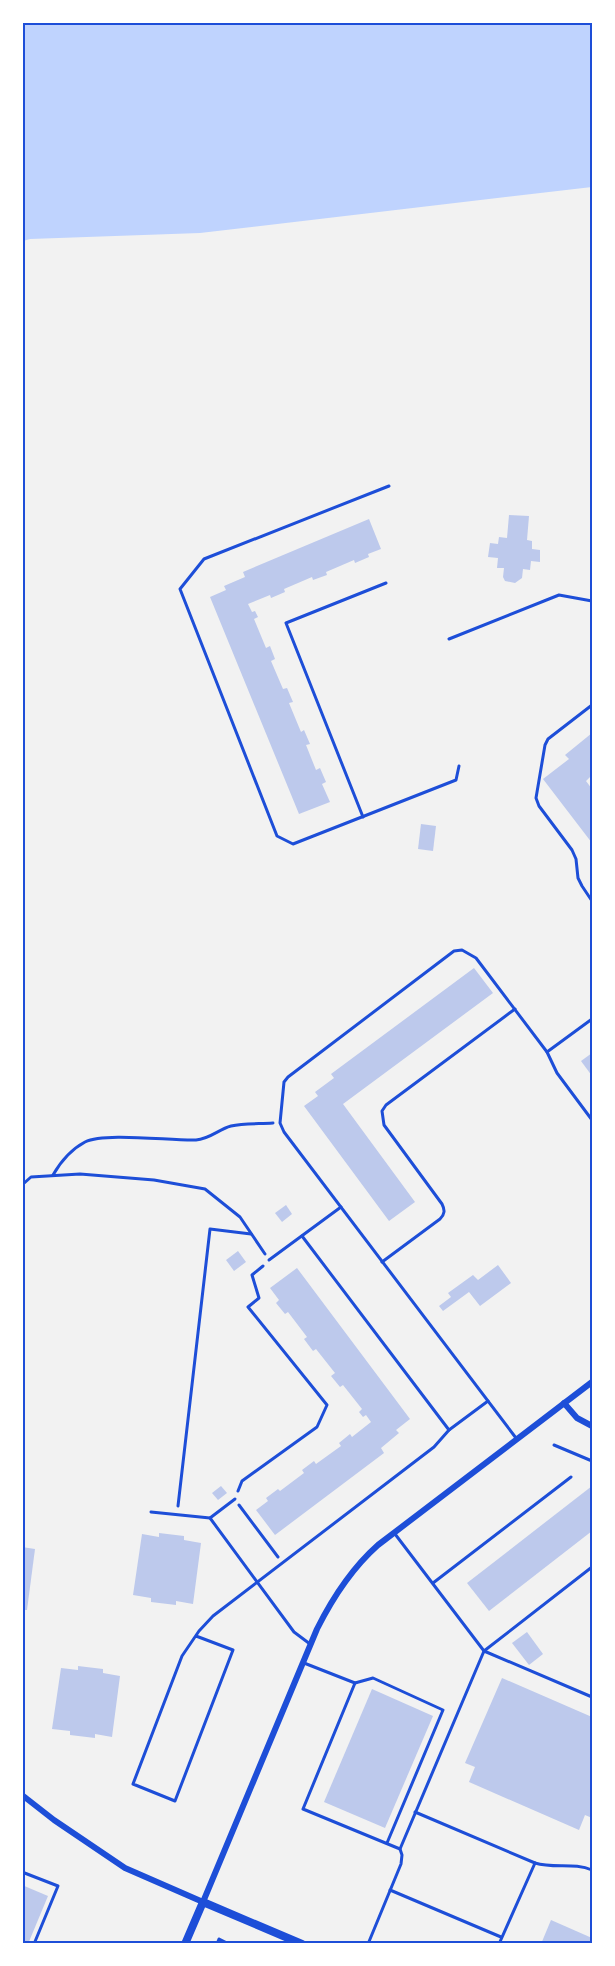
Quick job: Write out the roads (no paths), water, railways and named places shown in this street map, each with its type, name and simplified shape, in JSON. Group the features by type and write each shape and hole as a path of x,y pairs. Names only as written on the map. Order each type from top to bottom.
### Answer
{"street":[{"path":"185,1944 310,1644 339,1588 365,1557 394,1532 592,1382"},
{"path":"564,1403 577,1418 592,1426"},
{"path":"22,1795 54,1820 125,1868 302,1944"}],"lane":[{"path":"389,486 204,559 180,589 277,836 293,844 456,780 459,766"},
{"path":"363,817 286,624 386,583"},
{"path":"449,639 559,595 592,601"},
{"path":"592,705 548,739 536,798 539,806 572,850 576,858 578,878 592,901"},
{"path":"517,1439 284,1132 280,1123 285,1079 454,951 462,950 476,958 515,1009 547,1052 556,1073 592,1120"},
{"path":"382,1262 444,1215 444,1210 442,1204 384,1125 382,1111 386,1105 515,1009"},
{"path":"547,1052 592,1019"},
{"path":"269,1260 341,1207"},
{"path":"302,1236 448,1430"},
{"path":"196,1636 233,1650 175,1801 133,1784 182,1656 196,1636 213,1616 434,1447 448,1430 488,1401"},
{"path":"433,1583 571,1478"},
{"path":"151,1512 210,1518 235,1499"},
{"path":"210,1518 294,1632 310,1644"},
{"path":"394,1532 484,1651 592,1697"},
{"path":"368,1944 401,1864 400,1849 484,1651 592,1567"},
{"path":"303,1663 355,1683 373,1678 443,1710 387,1843"},
{"path":"355,1683 303,1809 400,1849"},
{"path":"415,1812 535,1863 551,1867 576,1866 592,1870"},
{"path":"499,1944 535,1863"},
{"path":"22,1872 57,1886 34,1944"},
{"path":"390,1890 501,1937"}],"water":[{"path":"23,22 592,23 592,187 200,233 23,241"}]}
